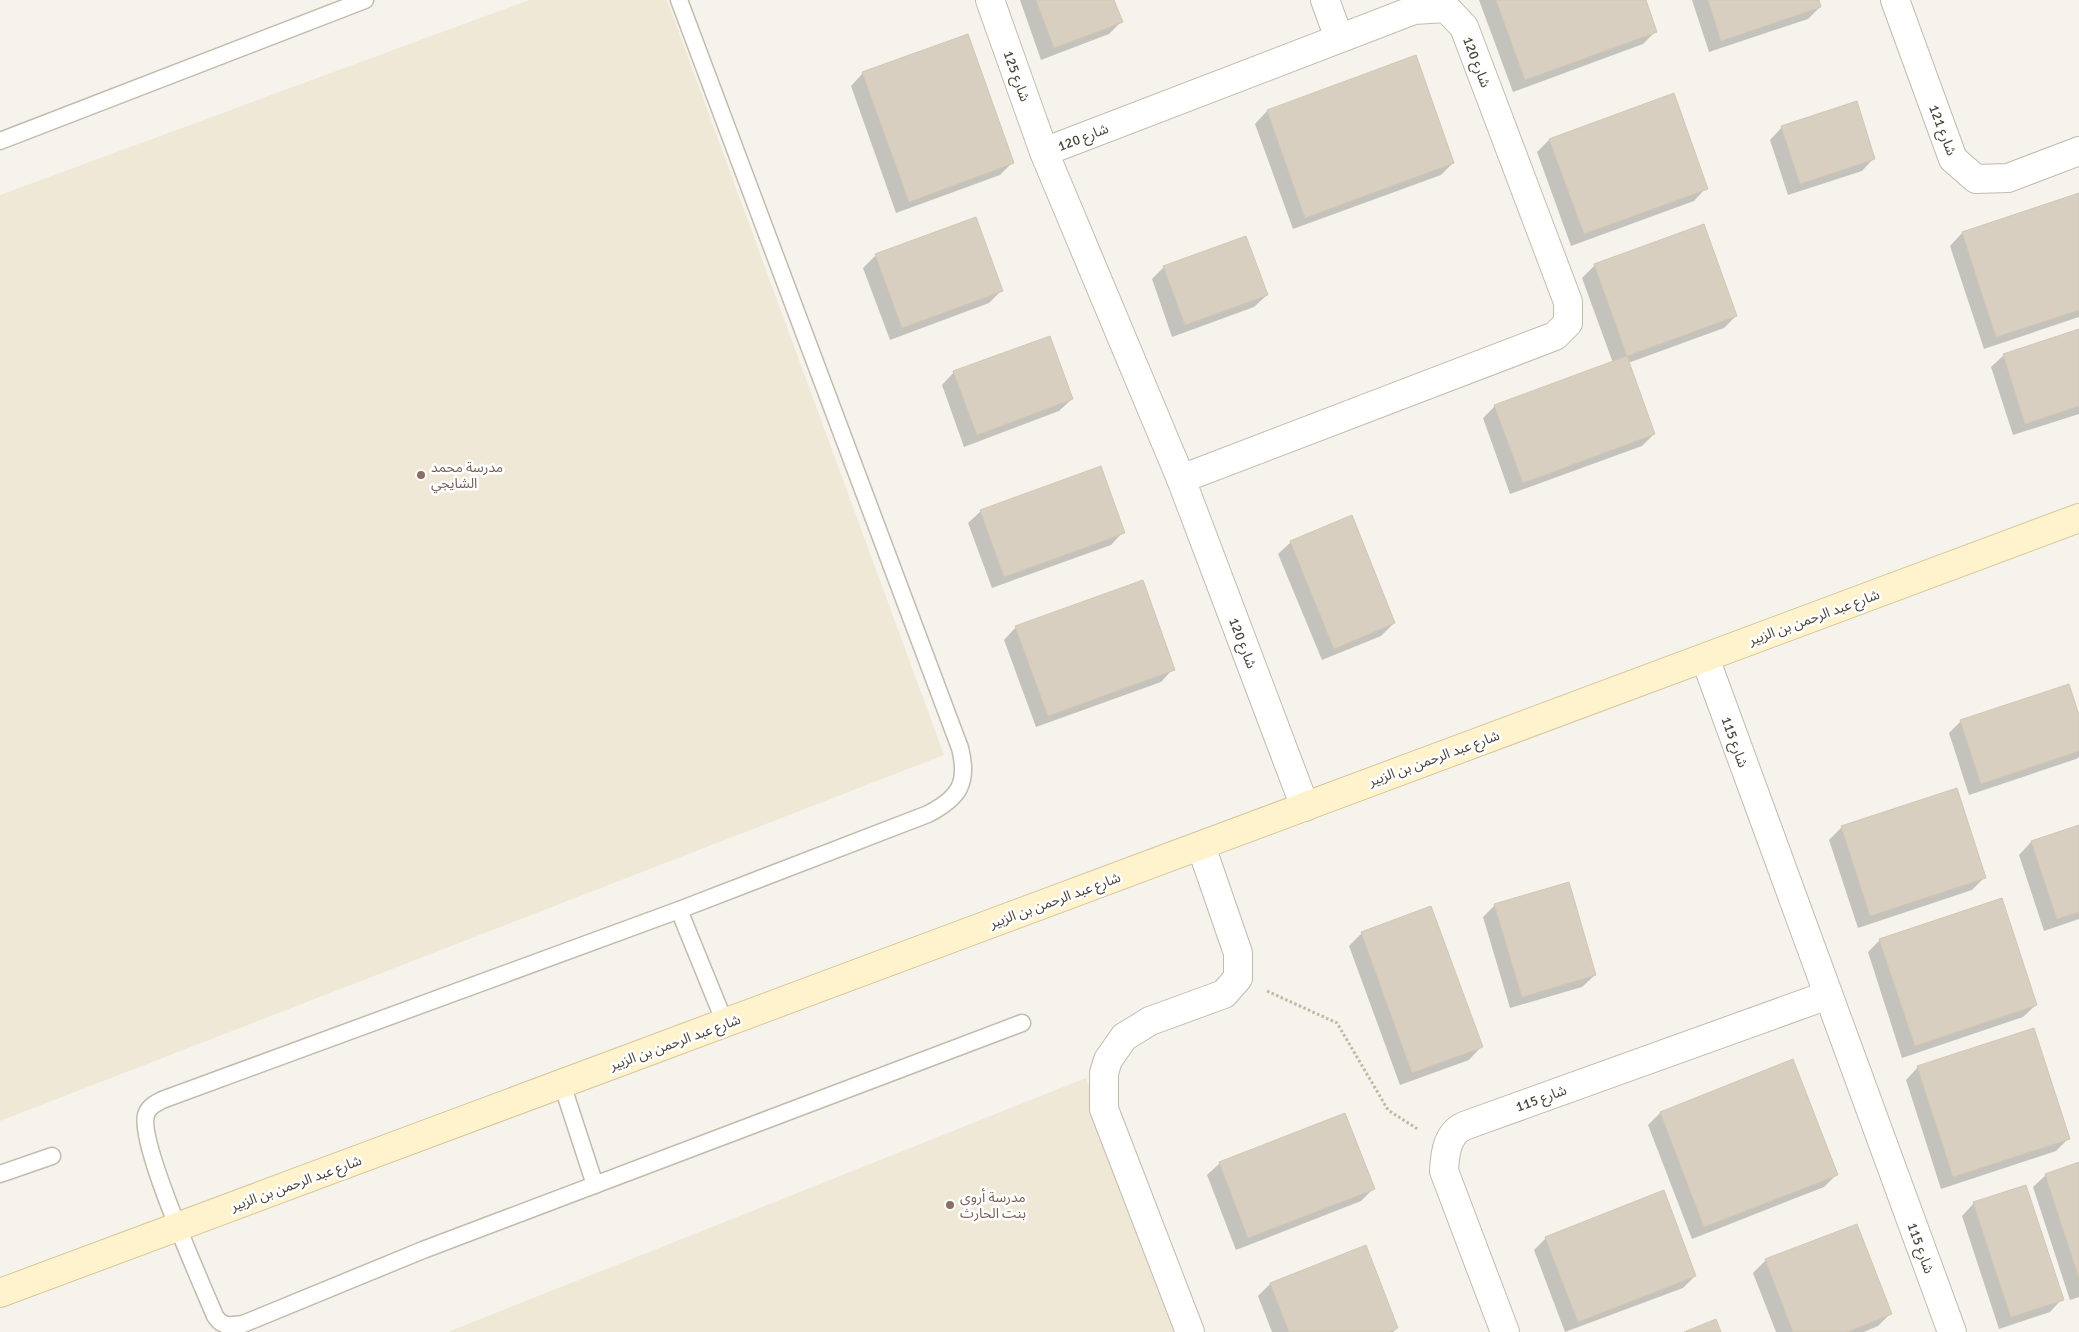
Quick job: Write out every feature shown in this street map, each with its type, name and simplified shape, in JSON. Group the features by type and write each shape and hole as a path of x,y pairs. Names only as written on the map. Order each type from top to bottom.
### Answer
{"street":[{"name":"شارع 125","path":"990,0 1044,152"},
{"path":"1325,0 1339,38"},
{"name":"شارع 121","path":"1895,0 1953,159 1976,179 2008,178 2079,151"},
{"name":"شارع 120","path":"1181,479 1555,336 1568,323 1568,302 1464,27 1446,8 1414,10 1044,152 1181,479 1305,807"},
{"name":"شارع عبد الرحمن بن الزبير","path":"0,1293 2079,518"},
{"name":"شارع 115","path":"1704,658 1952,1332"},
{"path":"1190,1332 1104,1108 1104,1073 1108,1060 1124,1037 1150,1021 1224,994 1238,978 1236,944 1201,846"},
{"name":"شارع 115","path":"1446,1148 1454,1133 1464,1126 1828,995"},
{"path":"1446,1148 1444,1170 1505,1332"},
{"name":"شارع عبد الرحمن بن الزبير","path":"0,1298 30,1282"}],"lane":[{"path":"0,141 365,0"},
{"path":"679,0 960,748 963,761 962,778 957,795 946,805 928,814 679,910 162,1100 150,1106 146,1116 147,1138 178,1227 215,1316 223,1325 231,1326 243,1324 423,1250 1022,1023"},
{"path":"679,910 725,1023"},
{"path":"562,1084 595,1185"},
{"path":"0,1174 52,1156"}],"path":[{"path":"1238,978 1337,1023 1388,1110 1446,1148"}],"shaded area":[{"name":"مدرسة محمد الشايجي","path":"529,0 667,0 944,755 0,1121 0,195"},
{"name":"مدرسة أروى بنت الحارث","path":"1086,1078 1179,1332 448,1332"}],"building":[{"path":"1036,0 1114,0 1123,22 1054,48"},
{"path":"1496,0 1646,0 1657,32 1525,80"},
{"path":"1708,0 1819,0 1821,7 1721,41"},
{"path":"968,34 1014,163 909,202 862,72"},
{"path":"1416,55 1454,163 1305,218 1267,110"},
{"path":"1674,93 1708,189 1584,234 1549,139"},
{"path":"1857,101 1875,159 1800,184 1781,126"},
{"path":"2079,193 2079,310 1996,337 1962,232"},
{"path":"976,217 1003,291 902,328 875,254"},
{"path":"1704,224 1737,316 1627,356 1594,264"},
{"path":"1246,236 1268,295 1185,325 1163,266"},
{"path":"2079,329 2079,406 2025,424 2003,354"},
{"path":"1050,336 1073,399 977,435 953,371"},
{"path":"1627,356 1655,434 1523,483 1494,405"},
{"path":"1101,466 1125,533 1004,577 980,510"},
{"path":"1352,515 1395,623 1334,649 1290,541"},
{"path":"1143,580 1175,670 1048,716 1015,626"},
{"path":"2069,684 2079,715 2079,751 1981,784 1960,720"},
{"path":"1957,788 1986,878 1870,916 1841,826"},
{"path":"2079,825 2079,912 2057,919 2031,841"},
{"path":"1569,882 1596,975 1522,997 1494,904"},
{"path":"2002,898 2037,1005 1915,1046 1879,939"},
{"path":"1431,906 1483,1047 1412,1073 1361,932"},
{"path":"2034,1028 2070,1139 1953,1177 1917,1066"},
{"path":"1793,1059 1838,1175 1704,1227 1660,1112"},
{"path":"1345,1113 1375,1189 1248,1238 1219,1162"},
{"path":"2079,1162 2079,1278 2045,1174"},
{"path":"2026,1185 2064,1300 2011,1317 1973,1202"},
{"path":"1664,1190 1696,1276 1578,1322 1545,1237"},
{"path":"1857,1224 1892,1314 1847,1332 1793,1332 1765,1259"},
{"path":"1366,1245 1398,1328 1389,1332 1289,1332 1270,1283"},
{"path":"1716,1319 1721,1332 1684,1332"}],"place":[{"name":"مدرسة محمد الشايجي","path":"421,475"},
{"name":"مدرسة أروى بنت الحارث","path":"950,1205"}]}
